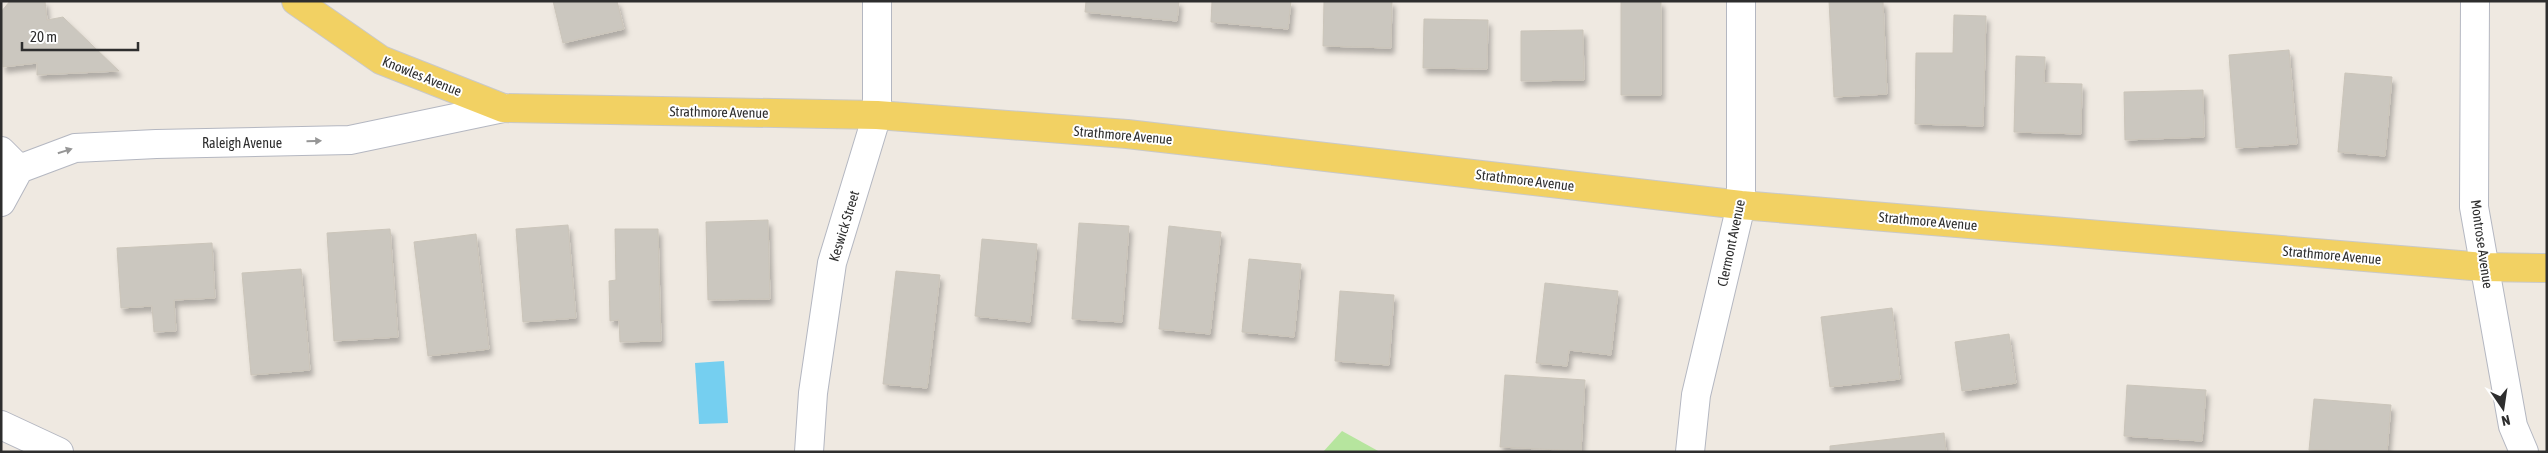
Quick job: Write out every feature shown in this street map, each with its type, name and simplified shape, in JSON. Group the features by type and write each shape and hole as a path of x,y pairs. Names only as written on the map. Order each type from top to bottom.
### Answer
{"main road":[{"name":"Knowles Avenue","path":"296,1 381,60 503,108"},
{"name":"Strathmore Avenue","path":"503,108 877,116 1127,134 1741,206 2484,268 2547,268"}],"street":[{"name":"Keswick Street","path":"808,452 813,393 832,263 877,116 877,1"},
{"name":"Clermont Avenue","path":"1690,452 1696,395 1741,206 1741,1"},
{"name":"Montrose Avenue","path":"2475,1 2474,207 2513,426 2524,452"},
{"name":"Raleigh Avenue","path":"1,202 10,160 74,148 156,144 350,140 503,108"},
{"path":"1,425 60,452"}],"green space":[{"path":"1342,431 1380,452 1323,452"}],"water":[{"path":"724,361 728,423 699,424 695,363"}],"building":[{"path":"10,1 45,1 47,20 63,17 119,71 37,75 37,63 3,67 1,12"},
{"path":"553,1 617,1 624,29 563,43"},
{"path":"1086,1 1179,1 1177,21 1085,12"},
{"path":"1212,1 1291,1 1288,29 1211,22"},
{"path":"1324,1 1392,1 1391,48 1323,46"},
{"path":"1621,1 1661,1 1661,95 1621,95"},
{"path":"1829,1 1883,1 1887,94 1834,97"},
{"path":"1954,15 1986,16 1983,126 1915,124 1916,53 1953,53"},
{"path":"1424,19 1488,20 1487,69 1423,68"},
{"path":"1583,30 1584,80 1521,81 1521,31"},
{"path":"2289,50 2297,144 2236,148 2229,55"},
{"path":"2016,56 2045,57 2044,83 2082,84 2081,134 2014,132"},
{"path":"2345,73 2392,77 2385,156 2338,152"},
{"path":"2203,90 2204,137 2125,140 2124,92"},
{"path":"768,220 770,299 708,300 706,222"},
{"path":"1079,223 1129,226 1122,322 1072,319"},
{"path":"568,225 576,318 523,322 516,229"},
{"path":"1169,226 1221,232 1210,334 1159,329"},
{"path":"390,229 398,337 334,341 327,233"},
{"path":"615,229 658,229 661,341 620,342 619,320 610,321 609,281 616,280"},
{"path":"476,234 489,349 428,356 414,242"},
{"path":"982,239 1037,244 1030,322 975,316"},
{"path":"212,243 215,298 174,300 176,331 154,332 152,306 121,308 117,248"},
{"path":"1249,259 1301,264 1294,337 1242,332"},
{"path":"301,269 310,370 251,375 242,273"},
{"path":"896,271 940,275 927,388 883,384"},
{"path":"1545,283 1618,291 1611,355 1569,350 1567,366 1536,363"},
{"path":"1340,291 1394,295 1389,365 1335,361"},
{"path":"1892,308 1900,379 1830,387 1821,317"},
{"path":"2009,334 2016,383 1962,391 1955,342"},
{"path":"1505,375 1585,380 1581,451 1500,447"},
{"path":"2127,385 2206,390 2202,441 2124,436"},
{"path":"2314,399 2391,405 2387,452 2309,450"},
{"path":"1944,433 1946,452 1830,452 1830,446"}]}
